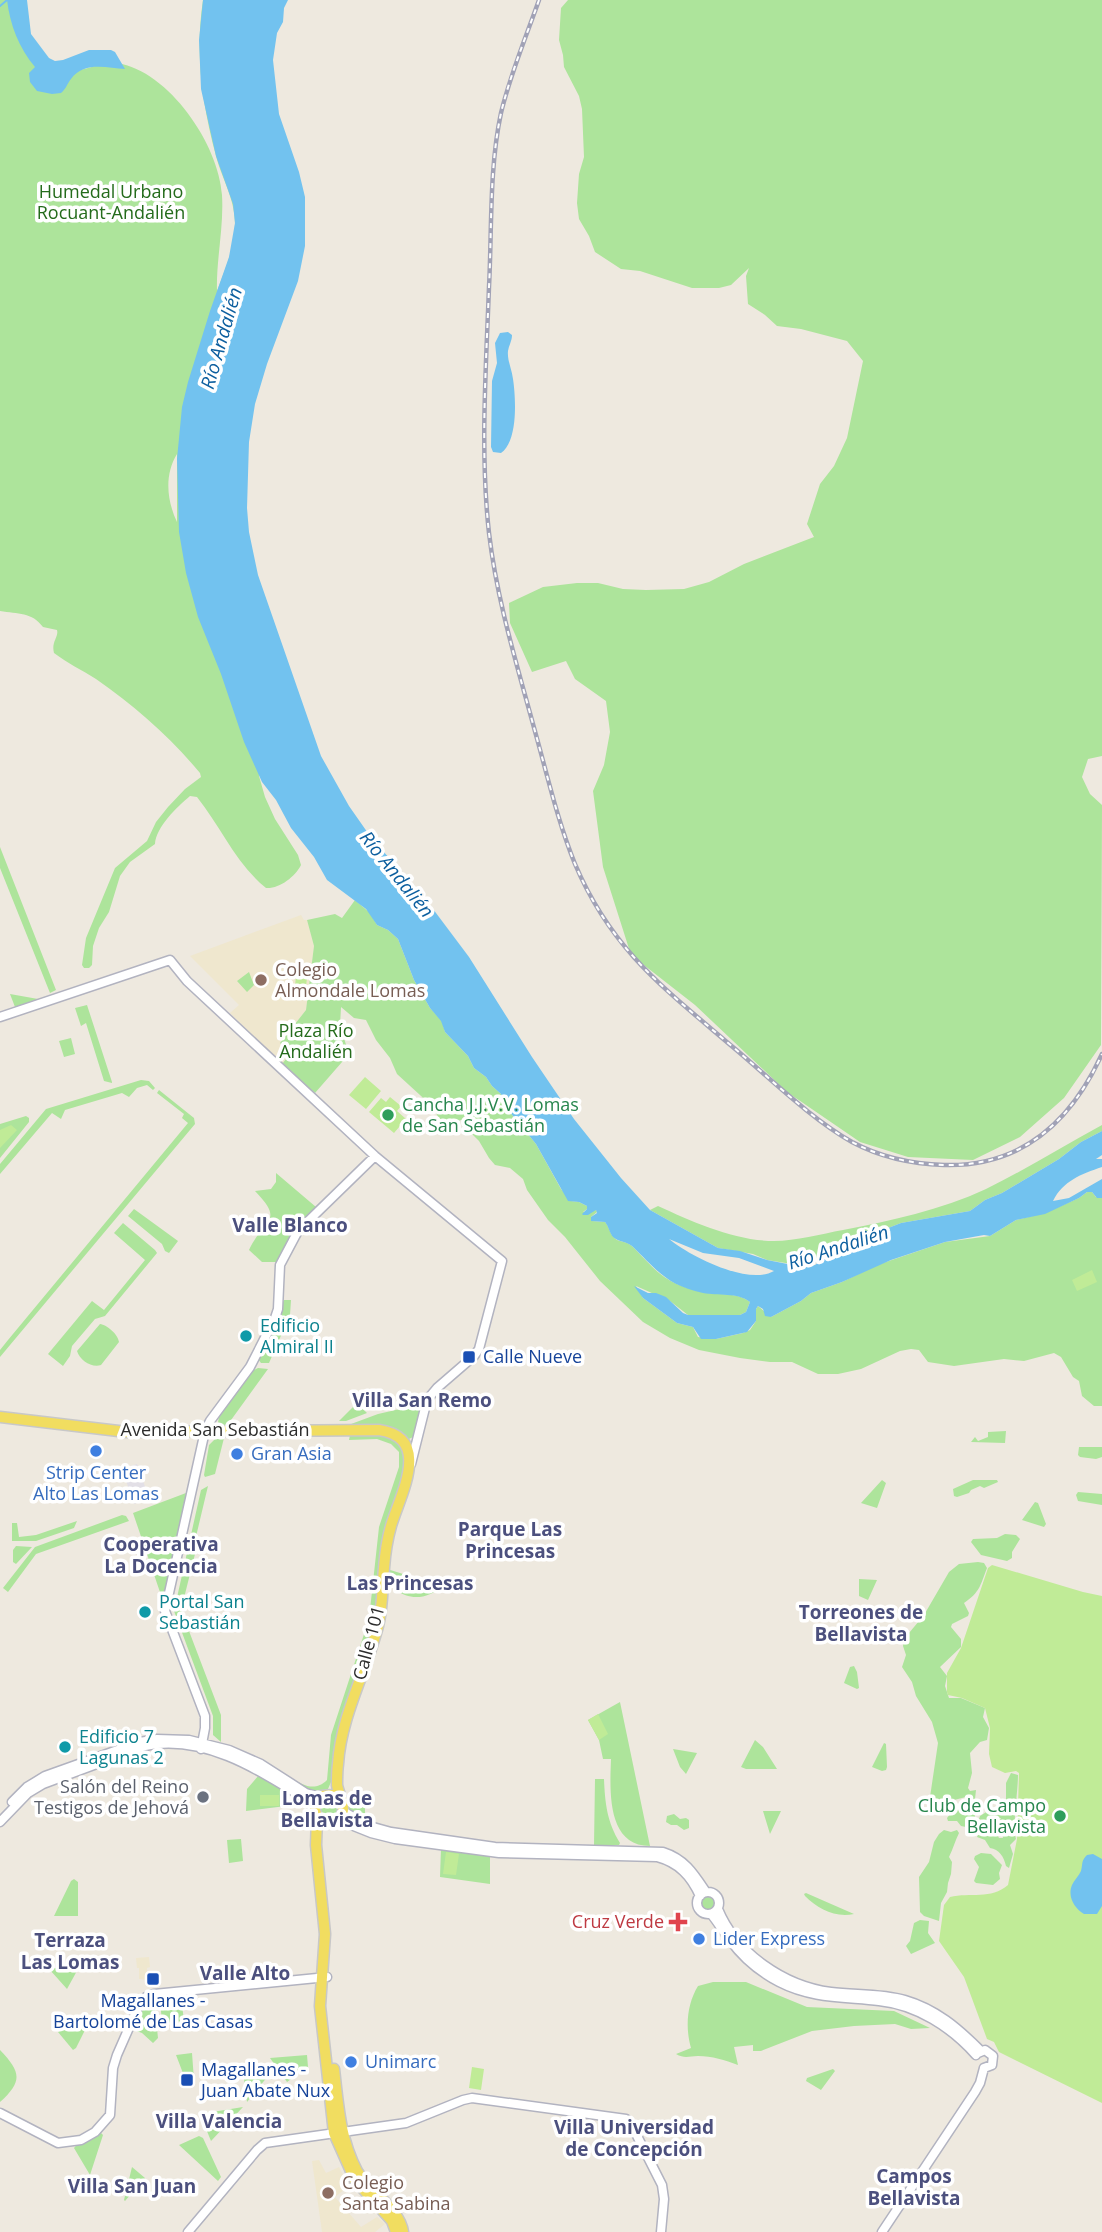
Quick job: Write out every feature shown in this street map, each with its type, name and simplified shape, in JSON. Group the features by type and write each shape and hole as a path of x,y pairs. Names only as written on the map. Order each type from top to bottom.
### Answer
{"main road":[{"name":"Avenida San Sebastián","path":"0,1417 116,1432 379,1430 394,1434 404,1442"},
{"path":"411,1464 404,1442 417,1440"},
{"name":"Calle 101","path":"342,1806 337,1781 342,1733 378,1627 389,1532 411,1464"},
{"path":"324,1977 325,1934 316,1845 315,1804 337,1781"},
{"path":"322,1796 336,1796 342,1806 323,1834 331,1934 320,2006 338,2133 357,2176 391,2221 396,2232"},
{"path":"316,1815 332,1823"},
{"path":"357,2176 397,2217 403,2232"}],"street":[{"path":"0,1017 170,960 187,981 375,1156 502,1261 479,1349 429,1397 411,1464"},
{"path":"202,1746 205,1716 165,1611 205,1431 250,1367 276,1315 280,1265 298,1231 375,1156"},
{"path":"0,1815 22,1790 36,1781 151,1739 179,1739 246,1757 306,1793 322,1796"},
{"path":"202,1746 265,1774 302,1797 316,1815"},
{"path":"0,1822 31,1791 52,1777"},
{"path":"342,1806 366,1825 391,1832 495,1847 643,1854"},
{"path":"332,1823 346,1823 395,1839 499,1853 663,1852 689,1867 703,1894"},
{"path":"713,1893 718,1897 720,1903 714,1912 703,1913 699,1909 697,1901 703,1894 713,1893"},
{"path":"714,1912 738,1951 753,1965 778,1981 796,1990 822,1997 878,2001 911,2009 949,2029 978,2053 989,2051 994,2058 992,2065 984,2068 976,2064 978,2053"},
{"path":"0,2113 58,2143 86,2138 99,2129 110,2115 116,2059 140,2002 149,1995 324,1977"},
{"path":"882,2232 975,2092 984,2068"},
{"path":"188,2232 262,2144 406,2123 469,2098 623,2118 631,2124 661,2181 664,2199 661,2232"}],"shaded area":[{"name":"Colegio Almondale Lomas","path":"301,915 307,920 314,946 306,1010 280,1042 291,1053 282,1064 230,1013 239,1005 190,956"},
{"path":"137,1464 149,1498 134,1504 122,1469"},
{"path":"149,1957 150,1967 147,1971 150,1980 139,1979 136,1958"},
{"name":"Colegio Santa Sabina","path":"319,2160 326,2173 339,2167 349,2186 335,2197 361,2227 377,2217 385,2224 375,2232 322,2232 312,2161"}],"green space":[{"name":"Humedal Urbano Rocuant-Andalién","path":"0,0 19,0 38,58 70,70 111,63 136,69 155,80 188,113 212,154 219,175 222,219 217,291 231,250 235,224 233,206 216,156 204,98 200,59 203,0 241,179 233,313 262,759 259,776 275,819 298,855 301,865 295,874 281,884 266,888 237,857 197,797 190,796 163,824 155,844 130,862 120,876 109,912 99,928 93,946 92,965 84,968 82,965 86,938 115,868 147,841 156,822 168,807 201,777 177,747 138,711 96,679 54,653 57,630 43,627 29,616 0,611","holes":["177,454 177,522 168,488 170,471"]},
{"path":"568,0 1102,0 1102,756 1088,759 1082,777 1090,794 1102,805 1101,1045 1064,1098 1020,1137 973,1160 908,1157 860,1142 787,1092 695,1005 631,955 603,867 593,791 604,765 610,732 606,701 575,679 566,661 532,672 510,623 509,603 543,587 598,583 623,589 684,589 709,582 744,564 814,537 807,524 820,484 834,466 847,438 863,361 847,341 777,326 748,304 746,276 749,268 731,285 692,288 640,271 621,269 595,252 579,219 577,203 579,174 584,157 582,109 579,96 564,67 559,40 561,8"},
{"path":"0,847 56,990 50,993 0,868"},
{"name":"Plaza Río Andalién","path":"355,900 370,913 377,925 398,939 414,980 430,1008 442,1021 445,1032 468,1056 474,1068 501,1094 509,1111 536,1144 561,1189 571,1201 587,1206 583,1212 596,1210 591,1217 592,1221 605,1222 617,1240 632,1246 667,1279 698,1291 738,1296 750,1302 746,1312 740,1315 688,1315 670,1301 636,1286 643,1298 677,1323 693,1327 698,1337 716,1339 743,1333 750,1330 756,1321 758,1306 771,1317 811,1293 877,1265 945,1242 990,1236 1016,1220 1045,1213 1087,1192 1102,1198 1102,1406 1094,1406 1082,1396 1079,1381 1073,1377 1061,1357 1054,1353 1024,1361 1004,1359 954,1366 928,1362 919,1350 911,1349 900,1351 861,1369 838,1374 818,1374 792,1362 770,1362 699,1350 670,1338 643,1322 600,1281 548,1220 527,1190 523,1179 510,1168 495,1165 471,1133 465,1119 447,1124 441,1122 432,1106 397,1074 366,1020 354,1018 341,1007 340,1026 349,1054 315,1093 282,1064 291,1053 280,1043 306,1010 314,946 307,920 335,914 342,918"},
{"path":"249,972 254,985 247,992 237,981"},
{"path":"296,976 307,977 305,997 294,996"},
{"path":"10,994 38,999 15,1007"},
{"path":"87,1005 112,1083 104,1081 86,1023 81,1026 75,1008"},
{"path":"71,1038 75,1054 64,1057 59,1041"},
{"path":"365,1077 381,1091 366,1109 349,1095"},
{"path":"141,1080 149,1081 155,1088 153,1090 147,1085 137,1088 129,1097 122,1093 65,1110 61,1119 52,1113 0,1174 0,1164 46,1109"},
{"path":"159,1090 194,1118 195,1124 0,1357 0,1350 8,1340 188,1123 182,1118 184,1114 157,1093"},
{"name":"Cancha J.J.V.V. Lomas de San Sebastián","path":"390,1097 401,1106 397,1111 406,1119 394,1133 369,1112 381,1098 386,1102"},
{"path":"26,1116 29,1122 0,1158 0,1124"},
{"path":"11,1125 17,1130 0,1148 0,1130"},
{"path":"1102,1125 1102,1131 970,1211 901,1223 839,1245 810,1267 718,1248 650,1210 658,1206 700,1224 744,1238 774,1241 808,1237 897,1219 969,1196 1015,1174"},
{"path":"276,1173 316,1207 294,1229 277,1262 262,1262 249,1250 270,1216 269,1209 255,1191 271,1189 276,1182"},
{"path":"134,1209 178,1241 169,1253 128,1216"},
{"path":"123,1223 157,1253 105,1316 95,1319 72,1346 70,1356 63,1366 48,1354 92,1301 104,1310 145,1260 114,1233"},
{"path":"1092,1270 1097,1282 1077,1291 1072,1280"},
{"path":"284,1300 291,1300 290,1315 269,1363 261,1363 258,1359"},
{"path":"100,1324 112,1330 119,1342 101,1365 90,1365 77,1351"},
{"path":"258,1368 268,1369 226,1427 221,1427 218,1423 219,1416 252,1371"},
{"path":"357,1403 367,1413 339,1421"},
{"path":"422,1404 413,1437 409,1439 343,1427 378,1414"},
{"path":"1006,1431 1005,1443 971,1442 975,1437 978,1441 988,1437 988,1432"},
{"path":"378,1434 399,1445 404,1454 405,1467 382,1540 374,1618 358,1675 338,1730 331,1782 328,1789 309,1789 282,1772 310,1786 327,1780 331,1735 369,1619 379,1527 399,1467 399,1452 391,1444 377,1439 349,1440 350,1435"},
{"path":"216,1438 224,1438 215,1474 205,1477 209,1445"},
{"path":"1079,1447 1102,1447 1102,1457 1080,1457"},
{"path":"882,1480 886,1483 877,1508 861,1503"},
{"path":"973,1480 998,1482 954,1496 953,1489"},
{"path":"208,1486 181,1610 221,1715 221,1742 213,1735 213,1716 174,1611 201,1490"},
{"path":"1078,1492 1102,1494 1102,1505 1078,1501"},
{"path":"186,1493 165,1598 162,1598 133,1513"},
{"path":"1035,1502 1038,1503 1046,1524 1044,1527 1022,1520"},
{"path":"122,1515 129,1521 36,1554 8,1592 3,1588 35,1547"},
{"path":"77,1521 74,1528 36,1541 12,1541 12,1523 17,1523 19,1537 36,1535"},
{"path":"1005,1534 1016,1535 1020,1539 1012,1552 1012,1558 1007,1561 981,1555 971,1542 973,1539 997,1538"},
{"path":"16,1546 32,1547 16,1564 13,1562 13,1550"},
{"path":"984,1563 987,1568 976,1592 964,1603 968,1616 951,1627 961,1639 961,1647 940,1667 947,1676 945,1686 949,1698 961,1698 985,1708 983,1717 989,1728 987,1740 980,1742 970,1753 972,1773 968,1788 970,1791 976,1790 975,1799 979,1805 975,1809 975,1817 967,1819 969,1826 966,1827 957,1821 948,1821 947,1818 966,1797 946,1802 930,1797 938,1743 932,1722 902,1667 906,1655 904,1639 924,1615 949,1572 959,1564"},
{"name":"Club de Campo Bellavista","path":"992,1565 1102,1596 1102,2103 999,2052 994,2042 987,2039 964,1977 939,1941 944,1905 950,1897 995,1893 1008,1885 1017,1839 1019,1773 1005,1773 992,1767 989,1754 990,1728 985,1708 948,1695 947,1692 947,1673 961,1648 988,1568"},
{"path":"387,1569 442,1586 425,1596 408,1596 394,1587"},
{"path":"859,1579 877,1580 868,1600 859,1596"},
{"path":"854,1666 857,1672 857,1689 844,1683 850,1667"},
{"path":"620,1702 650,1846 625,1837 618,1826 611,1800 611,1759 603,1759 599,1740 588,1720"},
{"path":"598,1714 608,1734 599,1740 588,1720"},
{"path":"755,1740 763,1747 777,1769 741,1767"},
{"path":"884,1743 887,1767 882,1771 872,1767"},
{"path":"673,1749 697,1753 686,1774 680,1767"},
{"path":"1011,1773 1018,1775 1016,1839 1010,1845 1013,1854 1009,1868 998,1852 990,1848 985,1840 977,1837 981,1831 993,1827 999,1838 1003,1838 996,1827 1001,1818 990,1822 979,1819 988,1811 1001,1813 1006,1810 1006,1783"},
{"path":"259,1775 286,1791 286,1806 246,1811 247,1789"},
{"path":"595,1779 604,1779 608,1812 619,1845 594,1845"},
{"path":"365,1794 365,1819 350,1816 343,1801"},
{"path":"260,1795 279,1795 279,1806 260,1806"},
{"path":"325,1799 333,1799 339,1809 333,1819 325,1819 319,1813 319,1805"},
{"path":"763,1811 781,1811 770,1834"},
{"path":"674,1814 680,1819 689,1820 689,1828 684,1830 666,1822 667,1816"},
{"path":"944,1830 957,1830 959,1833 949,1857 952,1862 951,1874 941,1903 939,1921 920,1912 919,1877 929,1862 934,1842"},
{"path":"241,1839 243,1861 229,1863 227,1840"},
{"path":"441,1848 490,1855 490,1884 440,1877"},
{"path":"446,1852 459,1854 456,1875 443,1874"},
{"path":"981,1853 991,1854 1002,1865 1000,1879 993,1885 974,1881 979,1867 974,1859"},
{"path":"74,1879 78,1882 78,1916 54,1916 71,1881"},
{"path":"708,1894 714,1897 717,1903 714,1909 708,1912 702,1909 699,1903 702,1897"},
{"path":"804,1894 854,1914 840,1915 827,1911 810,1901"},
{"path":"920,1920 929,1921 928,1933 935,1943 911,1954 906,1946 910,1941 914,1923"},
{"path":"51,1968 76,1968 78,1969 67,1989"},
{"path":"713,1982 746,1982 807,2007 894,2011 930,2028 911,2029 895,2024 812,2031 761,2051 753,2051 753,2045 734,2047 738,2065 713,2058 676,2054 691,2048 688,2016 694,1993 698,1986"},
{"path":"181,1997 184,2021 162,2023 160,1999"},
{"path":"149,2000 154,2000 158,2038 153,2043 134,2030"},
{"path":"71,2023 86,2028 73,2050 58,2032"},
{"path":"0,2050 12,2064 16,2082 0,2102"},
{"path":"192,2053 194,2080 186,2081 176,2055"},
{"path":"307,2055 308,2067 287,2082 270,2058"},
{"path":"472,2067 484,2069 481,2090 469,2088"},
{"path":"833,2069 835,2071 821,2090 806,2081 807,2078"},
{"path":"268,2076 247,2102 244,2079"},
{"path":"243,2107 211,2141 200,2114"},
{"path":"101,2133 103,2135 90,2175 74,2148"},
{"path":"199,2136 203,2138 221,2177 218,2181 179,2145"},
{"path":"132,2167 145,2178 125,2201 124,2200"}],"water":[{"path":"7,0 27,0 31,34 49,58 55,61 63,60 89,50 111,50 125,69 89,68 76,73 61,93 37,91 30,82 29,73 35,67 16,36"},
{"name":"Río Andalién","path":"203,0 288,0 284,8 283,22 277,33 273,60 279,114 305,197 305,246 298,281 255,404 249,442 247,508 258,575 321,756 349,806 370,836 430,905 469,957 574,1119 650,1210 718,1248 803,1267 815,1265 839,1245 901,1223 970,1211 1102,1131 1102,1155 1096,1159 1102,1159 1102,1167 1073,1179 1053,1201 1069,1198 1102,1179 1102,1198 1087,1192 1045,1214 1016,1220 990,1236 945,1242 891,1260 811,1293 771,1317 765,1316 763,1309 758,1306 756,1321 747,1332 716,1339 701,1339 693,1327 677,1323 643,1298 634,1286 666,1297 688,1315 740,1315 746,1312 750,1302 680,1286 656,1269 632,1246 613,1237 605,1222 591,1221 591,1217 597,1213 596,1210 583,1215 587,1206 568,1201 536,1144 509,1111 501,1094 474,1068 468,1056 445,1032 441,1021 414,980 398,939 377,925 366,909 327,880 314,857 291,828 276,800 262,782 244,742 198,617 186,573 179,532 177,459 182,407 188,382 229,257 235,223 233,204 216,156 201,89 199,40","holes":["669,1239 703,1253 739,1258 774,1271 763,1275 735,1272 705,1261"]},
{"path":"508,332 512,335 508,354 515,408 513,430 507,447 501,453 493,452 491,447 492,381 497,363 495,343 500,333"},
{"path":"1093,1854 1102,1859 1102,1906 1097,1914 1084,1914 1073,1902 1070,1894 1084,1859"}],"waterway":[{"path":"0,6 7,0"}],"railway":[{"path":"539,0 505,99 494,156 484,410 486,503 497,584 515,660 563,832 590,894 623,945 642,967 685,1007 821,1122 852,1142 885,1156 932,1164 972,1164 1020,1149 1059,1120 1075,1100 1102,1054"}],"place":[{"name":"Colegio Almondale Lomas","path":"261,980"},
{"name":"Cancha J.J.V.V. Lomas de San Sebastián","path":"388,1115"},
{"name":"Edificio Almiral II","path":"246,1336"},
{"name":"Calle Nueve","path":"469,1357"},
{"name":"Strip Center Alto Las Lomas","path":"96,1451"},
{"name":"Gran Asia","path":"237,1454"},
{"name":"Portal San Sebastián","path":"145,1612"},
{"name":"Edificio 7 Lagunas 2","path":"65,1747"},
{"name":"Salón del Reino Testigos de Jehová","path":"203,1797"},
{"name":"Club de Campo Bellavista","path":"1060,1816"},
{"name":"Cruz Verde","path":"678,1922"},
{"name":"Lider Express","path":"699,1939"},
{"name":"Magallanes - Bartolomé de Las Casas","path":"153,1979"},
{"name":"Unimarc","path":"351,2062"},
{"name":"Magallanes - Juan Abate Nux","path":"187,2080"},
{"name":"Colegio Santa Sabina","path":"328,2193"}],"district":[{"name":"Valle Blanco","path":"290,1225"},
{"name":"Villa San Remo","path":"422,1400"},
{"name":"Parque Las Princesas","path":"510,1540"},
{"name":"Cooperativa La Docencia","path":"161,1555"},
{"name":"Las Princesas","path":"410,1583"},
{"name":"Torreones de Bellavista","path":"861,1623"},
{"name":"Lomas de Bellavista","path":"327,1809"},
{"name":"Terraza Las Lomas","path":"70,1951"},
{"name":"Valle Alto","path":"245,1973"},
{"name":"Villa Valencia","path":"219,2121"},
{"name":"Villa Universidad de Concepción","path":"634,2138"},
{"name":"Villa San Juan","path":"132,2186"},
{"name":"Campos Bellavista","path":"914,2187"}]}
